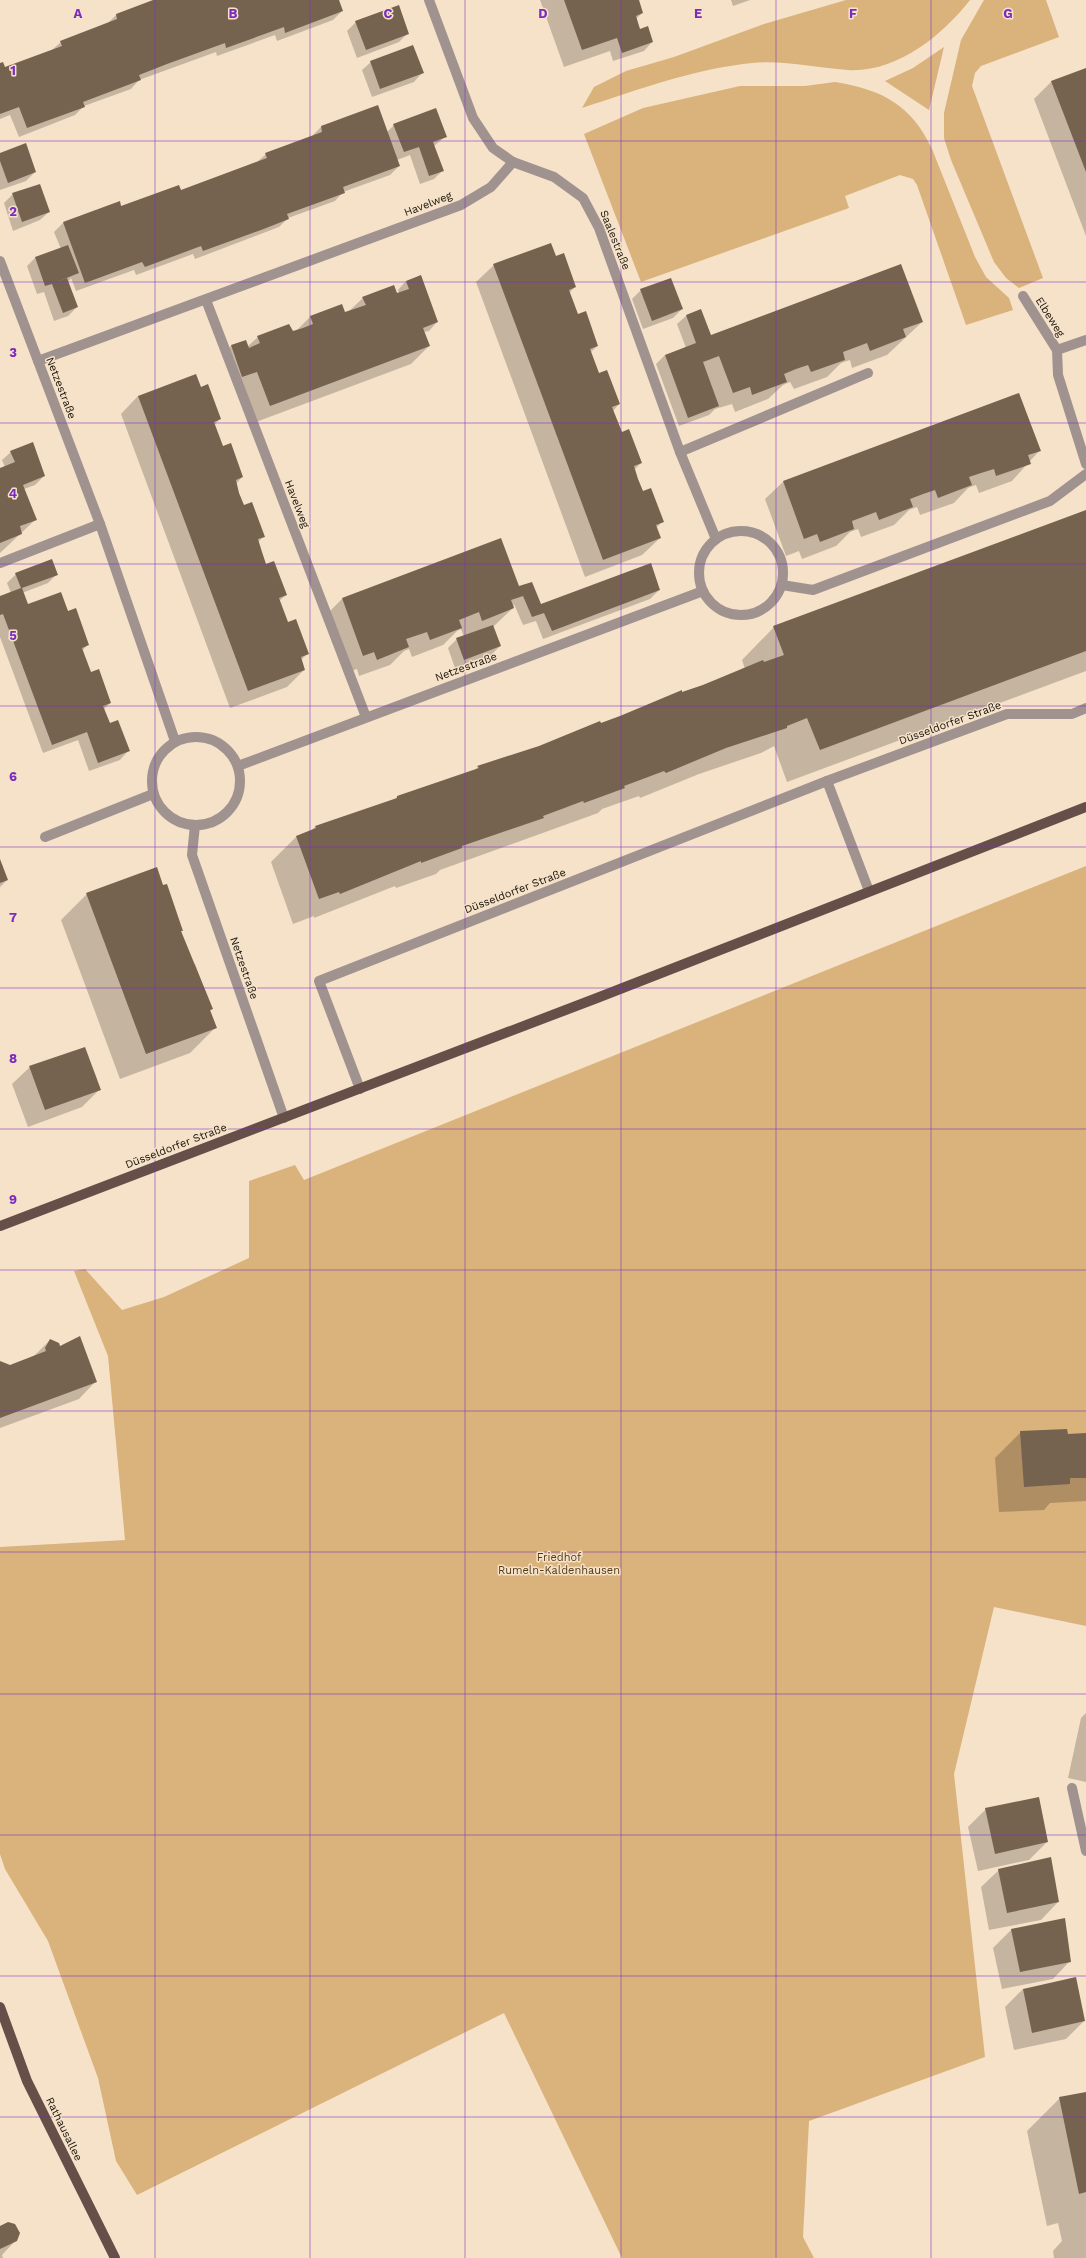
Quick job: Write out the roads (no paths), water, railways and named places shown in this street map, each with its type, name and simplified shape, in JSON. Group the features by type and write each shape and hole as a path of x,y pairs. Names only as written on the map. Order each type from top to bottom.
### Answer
{"main road":[{"name":"Düsseldorfer Straße","path":"0,1226 284,1118 1086,807"},
{"name":"Rathausallee","path":"0,2007 27,2081 116,2258"}],"street":[{"name":"Saalestraße","path":"429,0 473,118 493,148 513,162 554,177 583,198 599,228 680,452 716,539"},
{"name":"Havelweg","path":"38,362 461,205 491,187 513,162"},
{"name":"Netzestraße","path":"0,261 100,524 175,741"},
{"name":"Elbeweg","path":"1023,296 1057,350 1058,375 1086,464"},
{"name":"Havelweg","path":"206,300 366,717"},
{"name":"Elbeweg","path":"1057,350 1086,340"},
{"path":"680,452 751,421 868,374"},
{"path":"782,585 813,590 1050,501 1086,474"},
{"path":"0,563 100,524"},
{"path":"736,531 759,534 774,546 783,569 782,585 777,596 766,607 744,615 728,613 714,605 703,591 699,573 702,555 716,539 736,531"},
{"name":"Netzestraße","path":"238,766 703,591"},
{"name":"Düsseldorfer Straße","path":"360,1088 319,981 827,781 1007,714 1072,714 1086,708"},
{"path":"190,737 205,737 219,743 231,753 238,766 241,780 239,794 232,807 216,820 195,825 181,823 169,816 159,806 153,794 152,778 155,763 163,750 175,741 190,737"},
{"path":"827,781 869,891"},
{"path":"45,837 153,794"},
{"name":"Netzestraße","path":"195,825 192,855 284,1118"},
{"path":"1072,1788 1086,1851"}],"park label":[{"name":"Friedhof Rumeln-Kaldenhausen","path":"559,1563"}]}
